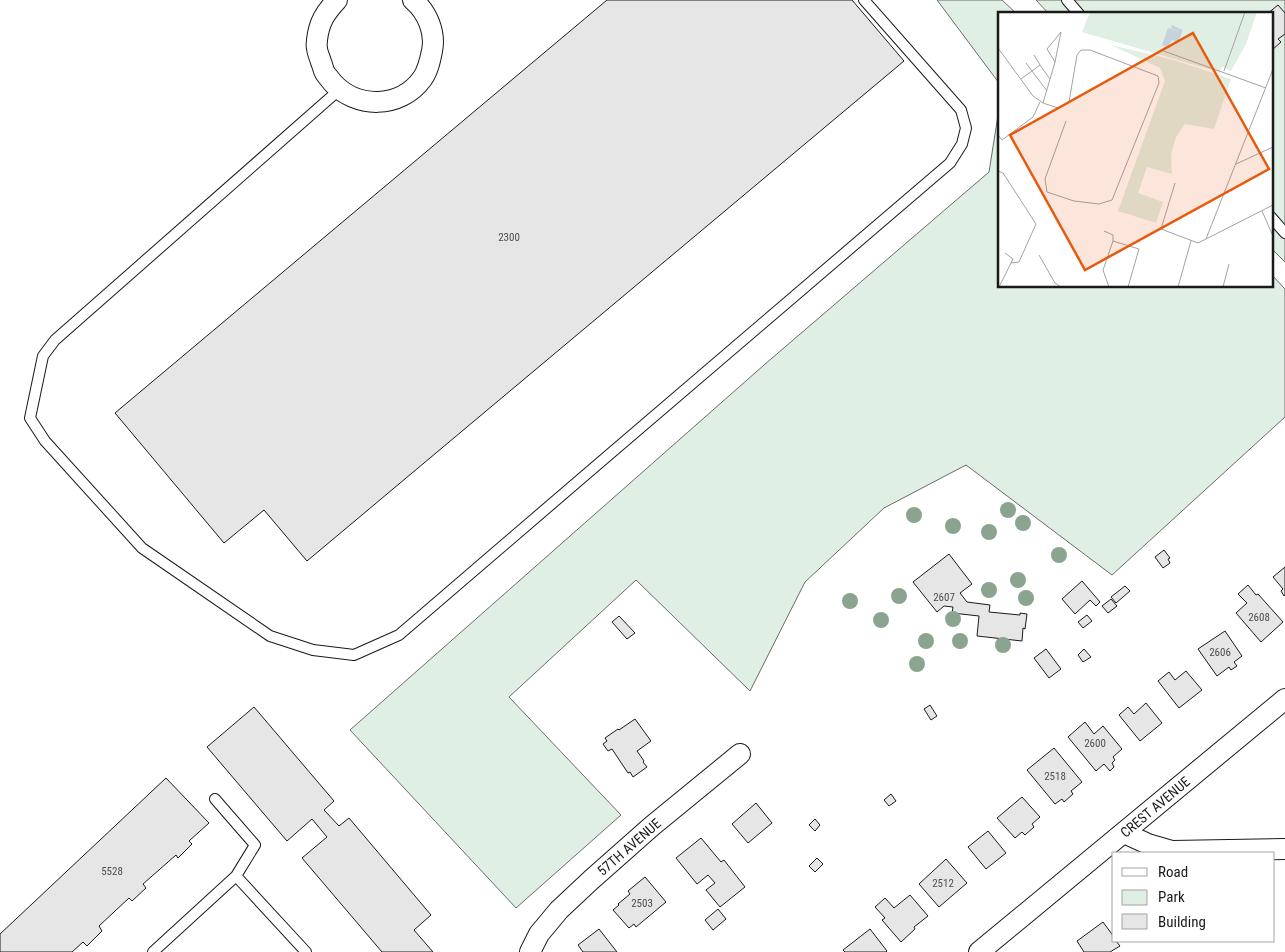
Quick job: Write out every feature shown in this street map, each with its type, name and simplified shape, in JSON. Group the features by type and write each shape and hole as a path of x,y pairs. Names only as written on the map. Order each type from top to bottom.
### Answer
{"street":[{"path":"337,0 325,13 319,29 317,48 325,74 339,90 349,96 362,101 377,102 391,100 408,93 422,80 430,65 433,45 431,29 425,14 415,1"},
{"name":"CREST AVENUE","path":"979,952 1285,699"},
{"name":"57TH AVENUE","path":"530,952 539,934 559,910 652,826 740,754"},
{"path":"1124,833 1148,844 1172,851 1285,849"}],"lane":[{"path":"339,90 55,340 43,356 30,418 45,441 142,548 270,636 313,650 354,655 400,635 582,476 950,163 962,144 966,128 961,110 864,0"},
{"path":"1067,0 1077,12"},
{"path":"1272,218 1285,233"},
{"path":"153,952 236,876 255,845 215,799"},
{"path":"236,876 306,952"}],"green space":[{"path":"937,0 1002,0 1015,12 998,12 998,82"},
{"path":"1036,0 1285,0 1285,262 1272,249 1272,12 1047,12"},
{"path":"998,115 998,288 1272,288 1272,275 1285,289 1285,417 1112,575 966,465 884,508 805,582 750,691 636,580 509,697 621,815 516,908 350,730 764,365 989,172"}],"building":[{"path":"607,0 852,0 904,61 307,561 264,510 224,543 115,413"},
{"path":"1278,5 1285,13 1285,34 1278,39 1281,42 1272,50 1272,12 1269,12"},
{"path":"1164,550 1170,558 1168,559 1170,563 1163,568 1155,557"},
{"path":"949,554 972,584 960,593 967,602 990,605 989,612 1027,614 1022,641 977,636 979,616 952,613 953,607 944,606 937,612 913,582"},
{"path":"1285,567 1284,596 1281,591 1283,589 1273,577"},
{"path":"1082,581 1100,602 1096,606 1090,600 1075,614 1062,599"},
{"path":"1248,585 1283,622 1261,642 1236,613 1247,603 1238,594"},
{"path":"1125,586 1130,591 1116,603 1111,597"},
{"path":"1111,599 1117,606 1108,613 1102,606"},
{"path":"1087,615 1092,621 1083,628 1078,622"},
{"path":"619,616 635,633 627,639 612,622"},
{"path":"1225,631 1242,656 1234,662 1237,666 1231,670 1229,667 1217,676 1198,649"},
{"path":"1046,649 1061,669 1049,678 1034,658"},
{"path":"1084,649 1091,657 1083,662 1078,655"},
{"path":"1186,671 1202,690 1179,708 1158,681 1169,672 1175,680"},
{"path":"1146,703 1162,723 1140,741 1119,715 1128,707 1134,714"},
{"path":"930,705 937,716 931,720 924,709"},
{"path":"254,707 334,801 324,810 339,826 349,818 431,915 414,930 433,952 382,952 302,858 327,837 312,819 287,841 207,747"},
{"path":"635,719 651,741 637,751 647,767 633,777 630,772 628,773 612,749 608,751 603,744 607,741 605,738"},
{"path":"1085,722 1094,734 1103,726 1122,749 1113,757 1115,760 1112,763 1114,767 1110,771 1104,764 1096,771 1068,737"},
{"path":"1054,748 1082,782 1071,791 1073,794 1064,802 1062,799 1055,804 1027,770"},
{"path":"166,778 209,823 189,841 192,844 178,858 176,855 143,884 146,888 132,901 129,898 99,926 102,931 87,946 83,942 72,952 0,952 0,934"},
{"path":"891,794 896,801 889,806 884,800"},
{"path":"1022,797 1040,817 1032,824 1034,827 1025,835 1022,832 1015,838 997,818"},
{"path":"756,803 772,823 748,843 732,824"},
{"path":"815,819 820,825 815,831 809,825"},
{"path":"988,831 1006,853 986,869 968,847"},
{"path":"701,838 721,862 724,860 745,887 720,907 706,890 715,883 708,875 697,884 676,858"},
{"path":"817,858 823,864 815,872 809,866"},
{"path":"946,859 967,883 939,907 919,884"},
{"path":"645,877 666,902 636,927 634,924 629,928 613,910 630,894 628,891"},
{"path":"910,895 928,916 914,927 915,929 901,942 882,920 885,918 875,907 885,898 894,908"},
{"path":"718,909 726,919 713,930 705,920"},
{"path":"1103,922 1112,934 1112,942 1117,942 1120,946 1110,952 1084,952 1077,941"},
{"path":"599,929 617,952 583,952 578,945"},
{"path":"870,929 886,952 845,952 843,950"}]}
